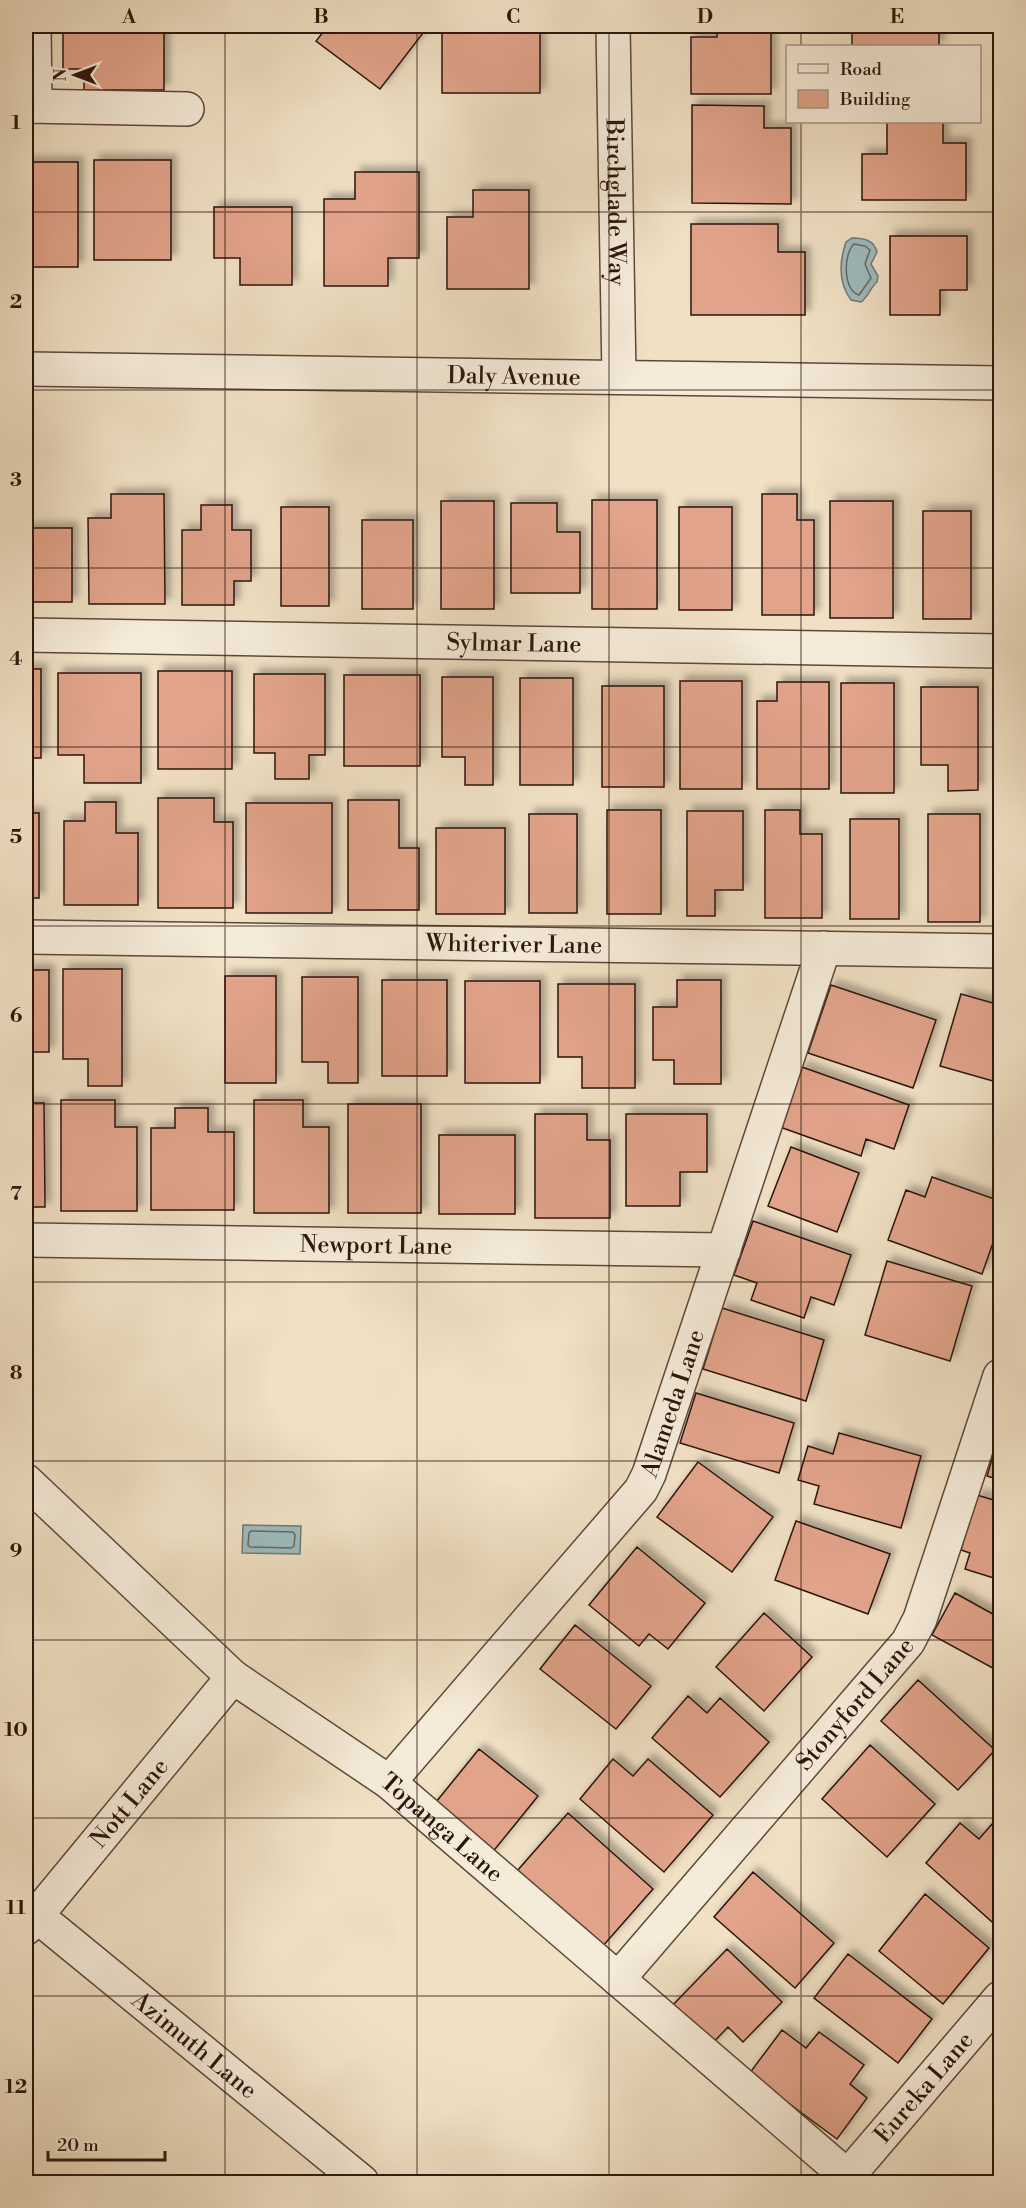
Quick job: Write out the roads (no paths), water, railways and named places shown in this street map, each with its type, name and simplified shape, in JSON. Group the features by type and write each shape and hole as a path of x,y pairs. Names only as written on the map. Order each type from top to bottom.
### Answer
{"street":[{"path":"34,26 30,106 187,109"},
{"name":"Birchglade Way","path":"613,26 619,377"},
{"name":"Daly Avenue","path":"26,369 1000,383"},
{"name":"Sylmar Lane","path":"26,635 1000,651"},
{"name":"Whiteriver Lane","path":"26,938 1000,951"},
{"name":"Alameda Lane","path":"389,1782 641,1490 649,1474 824,948"},
{"name":"Newport Lane","path":"26,1240 724,1250"},
{"name":"Stonyford Lane","path":"618,1979 908,1642 920,1619 1000,1376"},
{"name":"Topanga Lane","path":"26,1481 233,1677 389,1782 850,2180"},
{"name":"Nott Lane","path":"29,1918 233,1677"},
{"name":"Azimuth Lane","path":"29,1918 362,2182"},
{"name":"Eureka Lane","path":"850,2180 1000,1998"}],"water":[{"path":"852,238 868,240 877,252 871,264 878,276 877,282 861,302 851,300 844,286 841,272 846,242"},
{"path":"243,1525 301,1526 300,1554 242,1553"}]}
